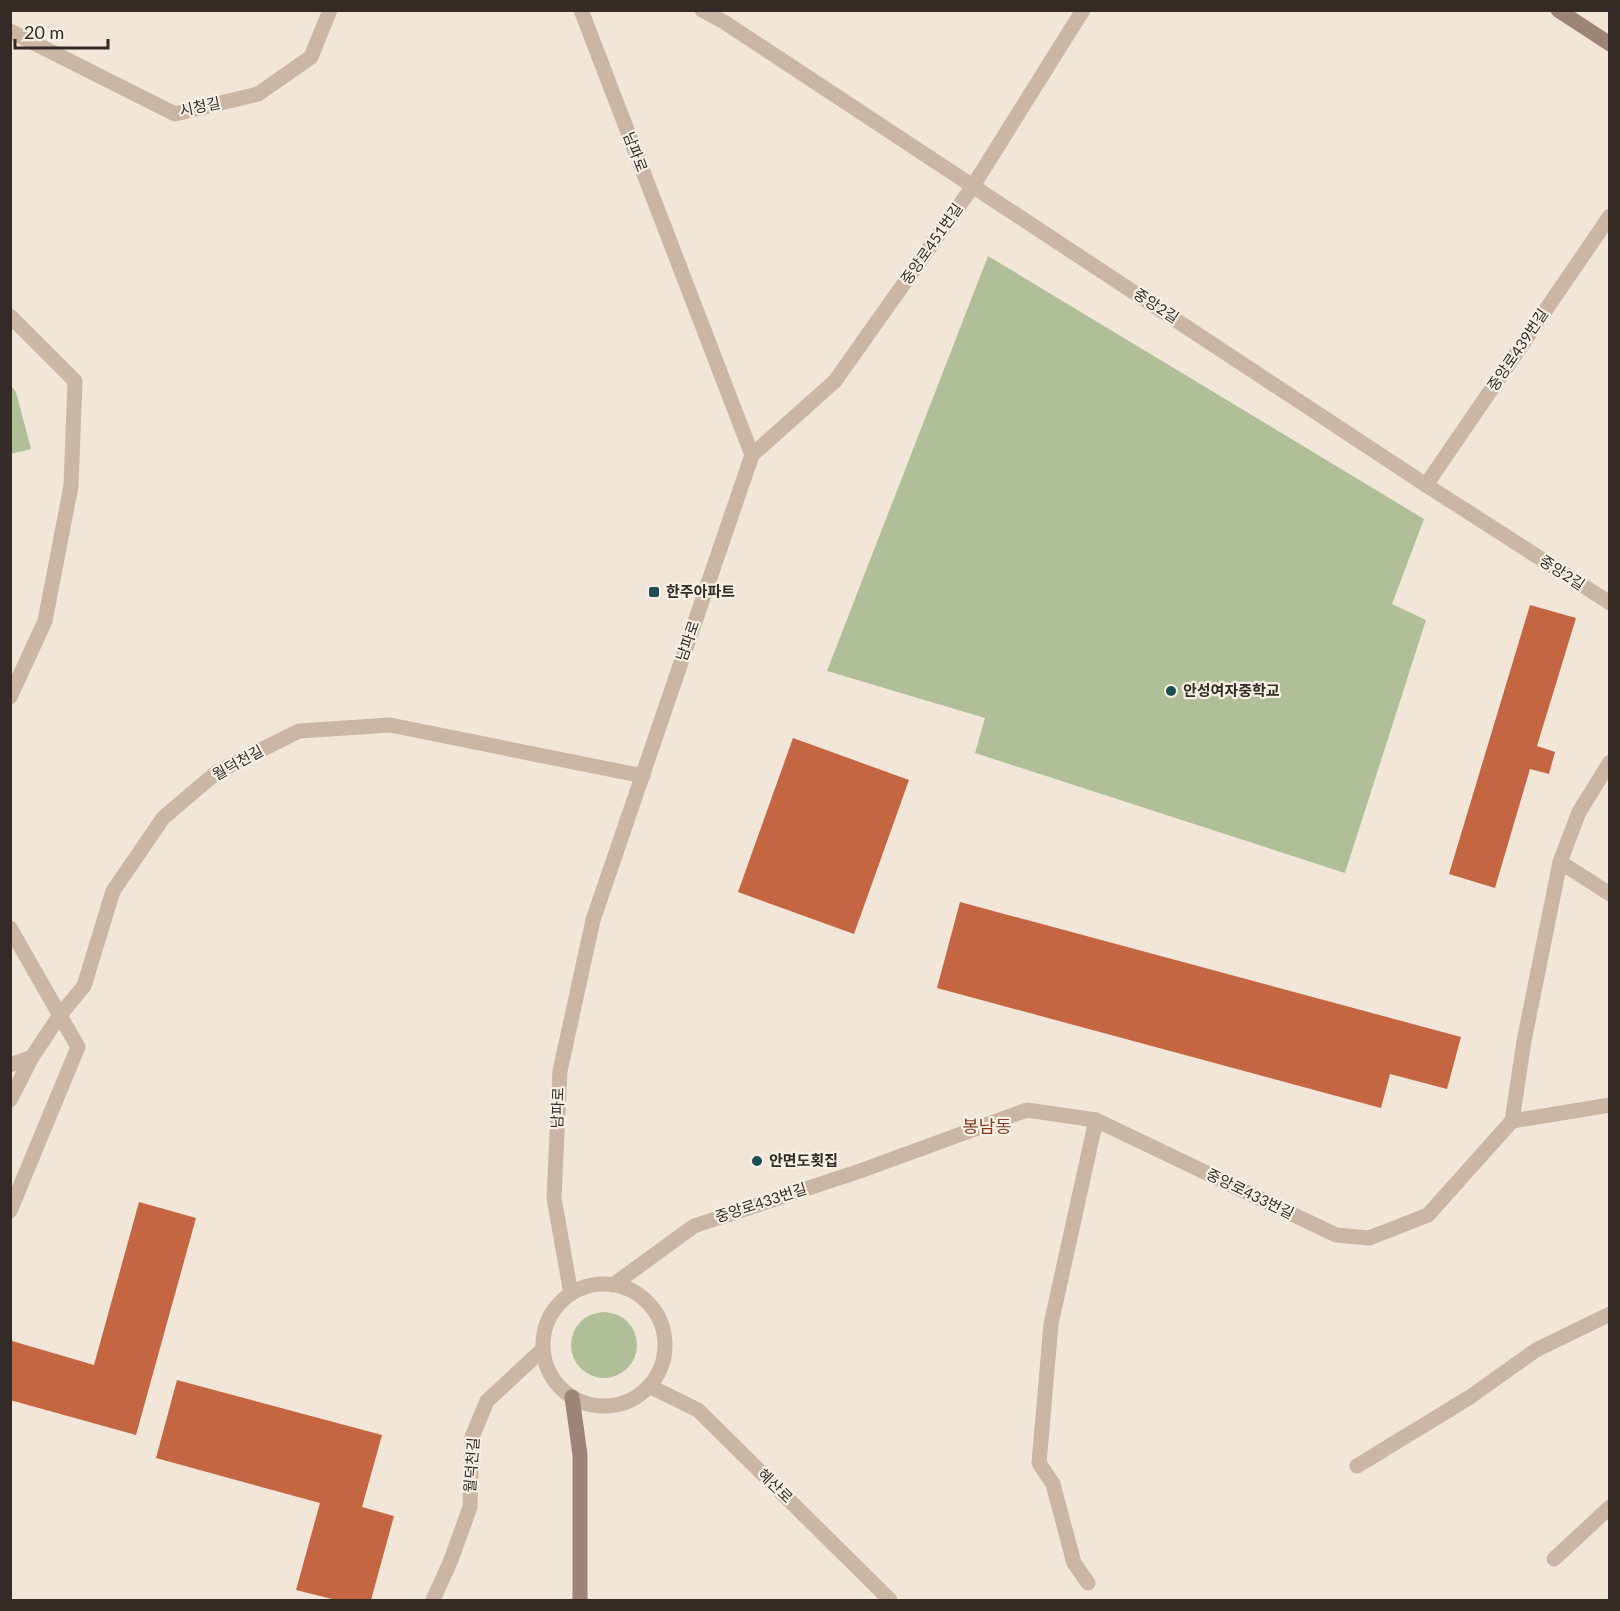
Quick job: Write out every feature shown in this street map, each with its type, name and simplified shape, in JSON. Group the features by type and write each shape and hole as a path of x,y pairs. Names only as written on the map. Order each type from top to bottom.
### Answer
{"street":[{"name":"시청길","path":"10,31 175,114 258,94 311,57 330,10"},
{"name":"남파로","path":"571,1294 554,1198 560,1071 593,920 752,455 581,10"},
{"name":"중앙2길","path":"702,10 724,21 1426,485 1610,603"},
{"name":"중앙로451번길","path":"752,455 835,381 974,186 1083,10"},
{"path":"1558,10 1610,44"},
{"name":"중앙로439번길","path":"1426,485 1610,216"},
{"path":"10,316 75,381 71,486 45,621 10,697"},
{"name":"월덕천길","path":"10,1100 32,1057 60,1015 84,986 113,891 163,818 217,772 298,731 390,724 643,776"},
{"path":"1610,762 1579,812 1560,862 1524,1041 1512,1121 1610,1105"},
{"path":"1560,862 1610,894"},
{"path":"10,928 78,1047 10,1211"},
{"path":"10,1065 32,1057"},
{"name":"중앙로433번길","path":"613,1284 694,1226 860,1171 1027,1110 1096,1120 1336,1235 1369,1238 1428,1215 1512,1121"},
{"path":"1088,1583 1074,1563 1053,1484 1039,1463 1051,1324 1096,1120"},
{"path":"613,1284 631,1290 646,1301 658,1316 664,1334 665,1353 660,1371 649,1386 636,1397 621,1404 604,1406 587,1404 572,1398 557,1385 547,1369 542,1350 543,1334 558,1304 571,1294 584,1287 613,1284"},
{"path":"1357,1466 1470,1397 1536,1350 1610,1314"},
{"name":"월덕천길","path":"433,1600 451,1560 470,1507 472,1437 487,1401 542,1350"},
{"name":"혜산로","path":"649,1386 698,1410 890,1600"},
{"path":"572,1398 580,1455 580,1600"},
{"path":"1554,1559 1610,1506"}],"green space":[{"path":"988,256 1424,519 1392,604 1426,620 1345,873 975,753 985,718 827,671"},
{"path":"10,384 16,392 31,449 11,454"},
{"path":"604,1312 617,1315 627,1322 634,1332 637,1345 634,1358 627,1368 617,1375 604,1378 591,1375 581,1368 574,1358 571,1345 574,1332 581,1322 591,1315"}],"building":[{"path":"1530,605 1576,618 1537,746 1555,752 1549,774 1530,769 1495,888 1449,874"},
{"path":"793,738 909,780 854,934 738,892"},
{"path":"960,902 1461,1037 1447,1089 1390,1074 1381,1108 937,988"},
{"path":"139,1202 196,1218 136,1435 10,1400 12,1341 94,1365"},
{"path":"177,1380 382,1435 362,1507 394,1516 371,1600 336,1600 296,1590 320,1503 156,1458"}],"place":[{"name":"한주아파트","path":"654,592"},
{"name":"안성여자중학교","path":"1171,691"},
{"name":"안면도횟집","path":"757,1161"}],"district":[{"name":"봉남동","path":"987,1127"}]}
